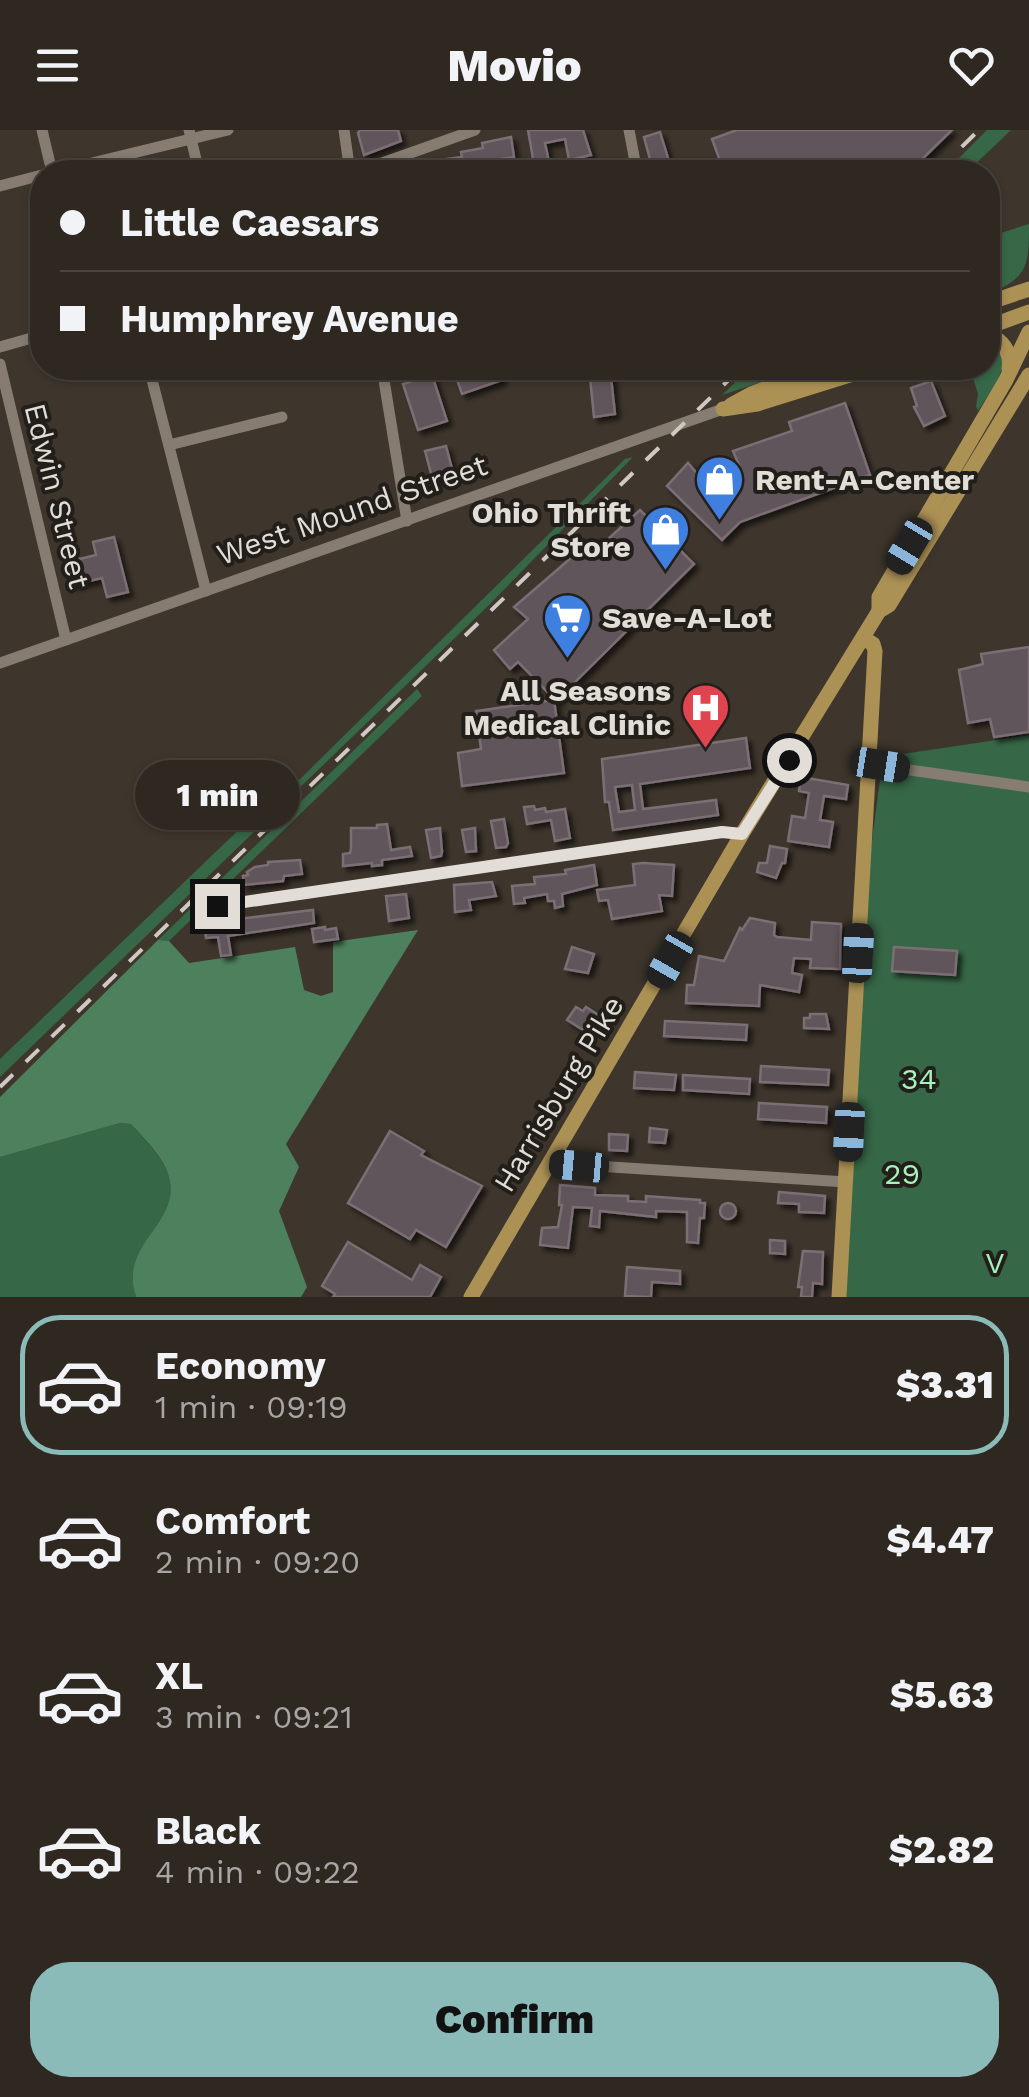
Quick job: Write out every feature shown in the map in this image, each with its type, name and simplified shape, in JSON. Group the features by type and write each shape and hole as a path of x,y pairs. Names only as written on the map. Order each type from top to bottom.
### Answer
{"main road":[{"path":"1000,299 1029,289"},
{"path":"1000,325 1029,312"},
{"name":"Harrisburg Pike","path":"879,611 879,596 1006,380 1029,332"},
{"path":"1000,342 1010,363 1006,380"},
{"name":"Harrisburg Pike","path":"471,1297 742,834 879,611 889,605 1029,374"},
{"name":"West Mound Street","path":"723,410 788,380"},
{"name":"West Mound Street","path":"723,410 833,380"},
{"path":"839,1297 875,651 873,644 863,638"}],"street":[{"path":"42,130 50,160"},
{"path":"96,160 190,134 228,130"},
{"path":"344,130 351,160"},
{"path":"389,160 475,130"},
{"path":"629,130 634,160"},
{"path":"190,134 196,160"},
{"path":"0,186 30,179"},
{"path":"0,346 30,338"},
{"name":"Edwin Street","path":"0,364 66,640"},
{"path":"151,380 206,591"},
{"path":"384,380 407,521"},
{"name":"West Mound Street","path":"0,663 723,410"},
{"path":"168,445 282,418"},
{"path":"868,764 1029,787"},
{"path":"217,906 722,832 742,834"},
{"path":"549,1163 846,1182"}],"green space":[{"path":"987,130 1011,130 980,160 957,160"},
{"path":"1029,224 1024,269 1000,288 1000,233"},
{"path":"738,380 764,380 764,381 722,395"},
{"path":"974,380 997,380 978,411"},
{"path":"633,457 490,604 0,1077 0,1059 274,796 300,779 625,459"},
{"path":"417,689 422,696 169,941 158,940"},
{"path":"1029,735 1029,1297 846,1297 870,856 883,757"},
{"path":"418,930 286,1144 299,1167 279,1211 307,1287 301,1297 136,1297 135,1263 165,1211 170,1182 160,1158 131,1124 120,1123 0,1157 0,1097 158,940 169,941 189,963 295,947 304,990 321,996 333,992 333,942"},
{"path":"120,1123 131,1124 149,1144 165,1166 170,1182 165,1211 135,1263 136,1297 0,1297 0,1157"}],"building":[{"path":"360,130 398,130 401,141 364,155"},
{"path":"528,130 583,130 591,155 569,160 565,139 545,143 549,160 533,160"},
{"path":"737,130 952,130 921,160 720,160 712,139"},
{"path":"660,132 669,160 650,160 644,137"},
{"path":"511,137 514,157 439,160 462,157 461,152 483,148 482,143"},
{"path":"434,380 447,421 418,430 403,384"},
{"path":"457,380 502,380 462,394"},
{"path":"590,380 611,380 615,414 594,417"},
{"path":"931,381 945,416 924,426 914,407 917,406 911,388"},
{"path":"845,403 870,475 740,522 722,540 667,486 688,463 701,478 739,465 733,451 792,431 789,422"},
{"path":"446,446 454,476 433,481 425,451"},
{"path":"640,510 694,564 556,701 518,662 510,669 494,650 528,619 514,607 586,545 594,552"},
{"path":"114,537 128,592 107,597 102,578 72,585 67,562 96,555 93,542"},
{"path":"1029,647 1029,732 994,737 990,719 968,723 959,670 983,664 981,654"},
{"path":"554,700 564,773 462,786 458,753 481,749 476,711"},
{"path":"746,738 750,768 640,784 643,809 716,800 718,815 613,830 609,802 605,802 602,759","holes":["632,785 635,810 619,812 615,787"]},
{"path":"801,777 848,785 846,799 824,796 820,820 833,822 829,847 788,841 792,816 805,818 809,793 799,791"},
{"path":"534,806 535,810 545,808 546,812 565,809 570,838 555,841 551,820 527,824 524,807"},
{"path":"504,819 508,843 496,848 491,821"},
{"path":"387,824 391,850 410,847 412,856 382,860 382,865 343,866 343,854 351,849 351,828"},
{"path":"440,828 441,856 431,858 426,830"},
{"path":"475,828 476,851 466,852 462,830"},
{"path":"770,846 787,849 785,863 776,878 757,872 759,863 767,863"},
{"path":"300,860 302,874 284,876 283,881 244,885 243,876 255,867"},
{"path":"633,864 674,865 672,896 659,895 662,911 612,919 608,900 599,901 597,890 635,885"},
{"path":"594,865 597,885 562,894 563,906 555,908 547,894 514,904 512,886 535,884 534,877 566,874 565,870"},
{"path":"492,882 496,896 469,900 471,910 455,912 454,885"},
{"path":"406,894 409,918 389,921 386,896"},
{"path":"313,910 314,923 228,936 231,955 221,956 218,937 206,938 204,923"},
{"path":"750,918 775,923 777,937 811,940 812,922 841,924 840,969 810,968 811,959 794,958 792,973 802,975 799,992 760,985 759,1006 686,1003 687,985 694,985 699,956 724,961 740,928"},
{"path":"336,928 338,939 314,942 312,929"},
{"path":"572,947 594,954 588,973 565,969"},
{"path":"894,947 957,951 955,975 892,971"},
{"path":"576,1007 583,1011 586,1007 600,1016 588,1033 567,1020"},
{"path":"810,1014 826,1014 829,1029 804,1028 804,1018 810,1018"},
{"path":"665,1021 747,1025 746,1040 664,1036"},
{"path":"761,1066 829,1070 828,1085 760,1082"},
{"path":"635,1072 676,1075 674,1090 634,1088"},
{"path":"683,1075 750,1079 749,1094 683,1090"},
{"path":"759,1103 827,1107 826,1123 758,1119"},
{"path":"650,1128 667,1130 665,1143 649,1142"},
{"path":"390,1131 424,1151 421,1155 482,1186 446,1247 416,1230 410,1239 348,1203"},
{"path":"609,1134 628,1135 627,1151 609,1150"},
{"path":"560,1185 595,1188 595,1195 628,1196 628,1201 646,1202 646,1196 700,1200 705,1203 698,1243 687,1242 687,1212 656,1211 656,1217 600,1211 599,1227 590,1226 592,1208 573,1207 568,1248 540,1245 542,1228 558,1227"},
{"path":"779,1192 825,1196 824,1213 799,1212 799,1204 778,1203"},
{"path":"728,1203 736,1211 728,1219 720,1211"},
{"path":"770,1240 785,1241 785,1254 770,1253"},
{"path":"348,1242 412,1280 420,1265 441,1277 430,1297 333,1297 335,1294 322,1286"},
{"path":"803,1251 823,1252 822,1284 813,1283 812,1297 801,1297 802,1287 798,1287"},
{"path":"627,1267 680,1271 680,1284 652,1282 651,1297 625,1296"}],"railway":[{"path":"948,160 979,130"},
{"path":"0,1087 729,380"}],"place":[{"name":"Rent-A-Center","path":"720,522"},
{"name":"Ohio Thrift Store","path":"666,572"},
{"name":"Save-A-Lot","path":"567,660"},
{"name":"All Seasons Medical Clinic","path":"706,750"}],"route":[{"path":"217,906 722,832 742,834 789,760"}],"park label":[{"name":"34","path":"919,1079"},
{"name":"29","path":"902,1174"},
{"name":"V","path":"995,1263"}]}
